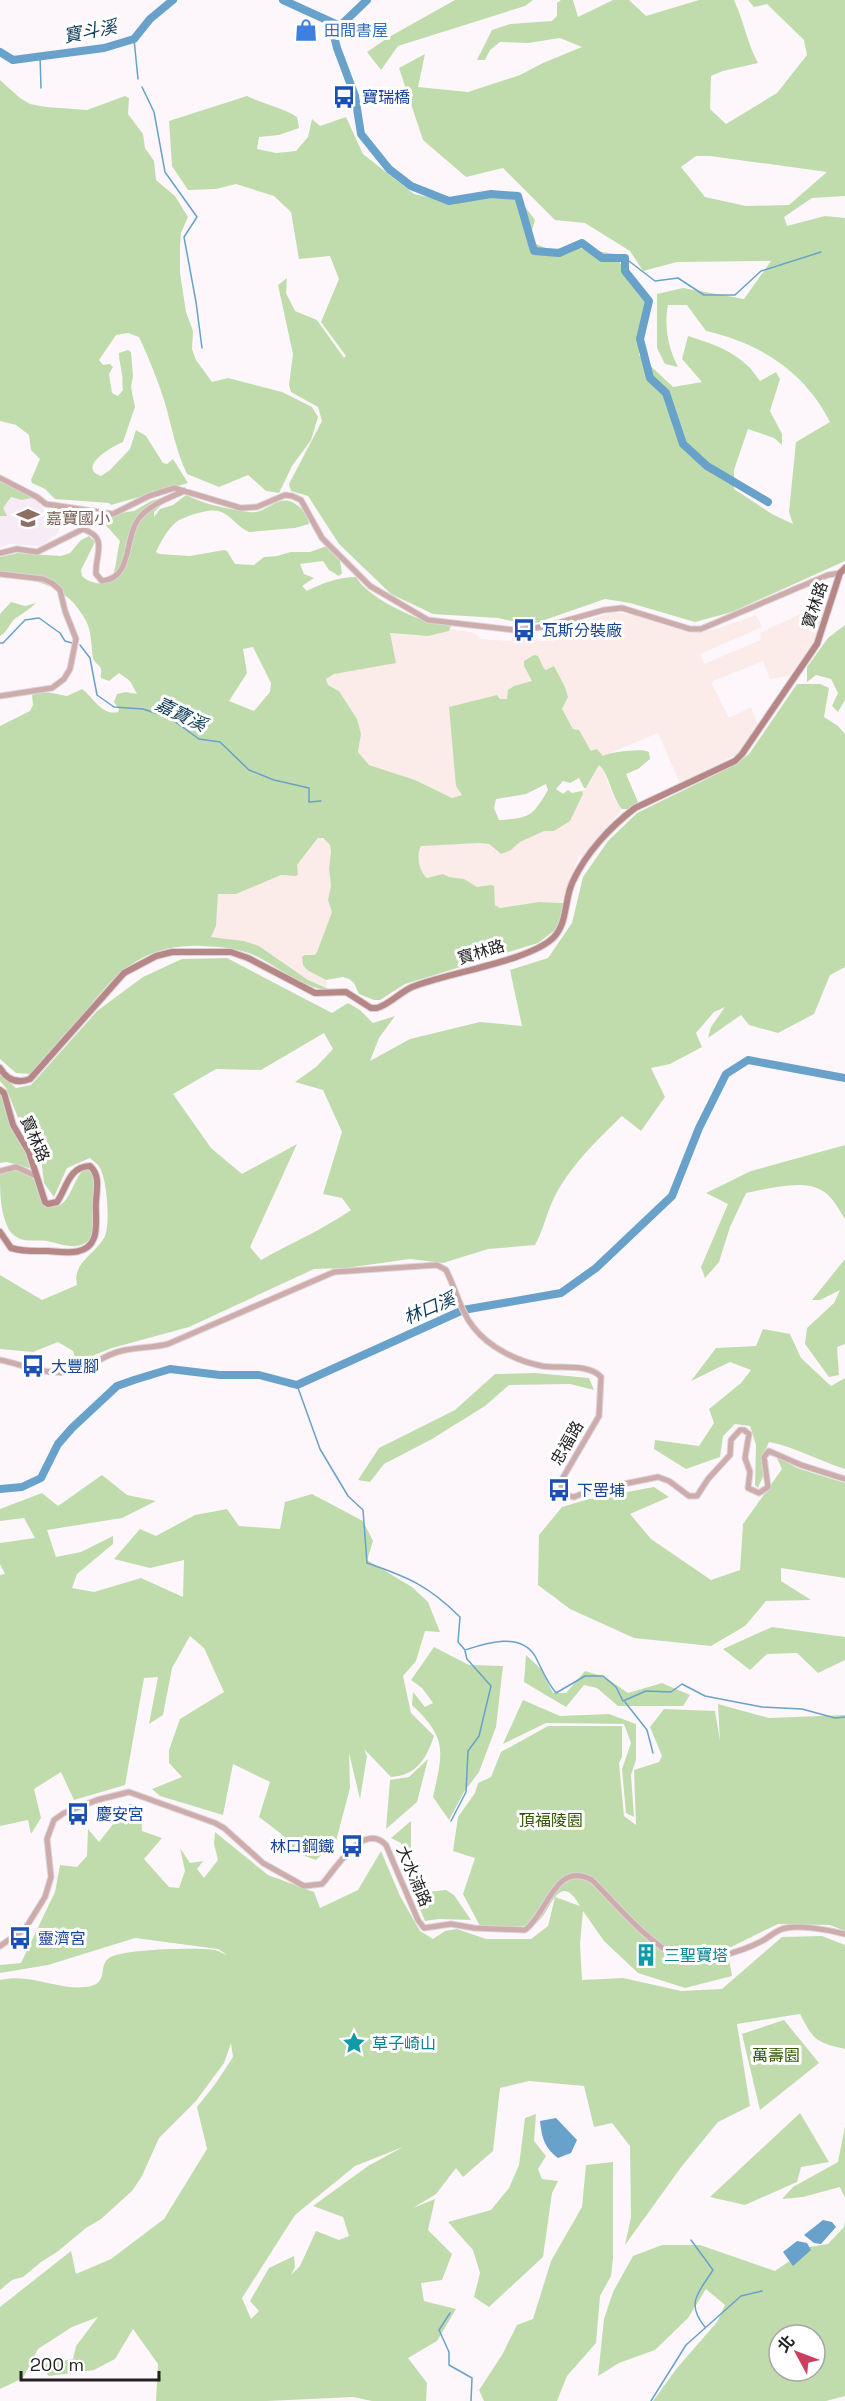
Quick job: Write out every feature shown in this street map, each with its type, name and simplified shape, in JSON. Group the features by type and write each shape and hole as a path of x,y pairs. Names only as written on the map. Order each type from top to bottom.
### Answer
{"main road":[{"name":"寶林路","path":"0,1068 4,1075 13,1081 30,1079 124,973 156,956 172,952 231,952 248,958 315,993 346,992 371,1008 377,1008 411,987 525,953 548,942 561,925 573,881 593,850 623,817 634,808 735,761 742,754 817,644 840,573 845,568"},
{"name":"寶林路","path":"0,1090 4,1093 13,1125 29,1152 42,1197 48,1204 57,1202 69,1178 75,1171 85,1166 90,1166 94,1170 97,1192 94,1238 90,1244 70,1254 50,1251 28,1253 11,1248 0,1232"}],"street":[{"path":"0,478 46,504 113,514 149,496 174,488 241,508 257,507 285,495 292,496 301,500 322,538 370,586 421,617 499,629 521,630 543,627 604,610 622,608 690,629 701,629 828,575 840,573"},
{"path":"0,553 17,549 37,552 84,529 93,532 99,541 96,574 102,581 110,580 121,572 125,564 130,535 141,515 158,503 184,491"},
{"path":"0,574 43,579 52,583 60,590 76,639 70,669 64,680 52,688 0,696"},
{"path":"0,1171 16,1167 36,1176"},
{"name":"忠福路","path":"0,1360 39,1370 76,1371 123,1350 168,1344 334,1272 436,1265 446,1270 467,1319 475,1330 499,1349 522,1361 545,1366 591,1370 601,1377 599,1416 561,1481 562,1489 569,1496 574,1497 590,1491 658,1477 669,1481 689,1496 697,1496 708,1479 730,1455 731,1440 744,1430 749,1434 745,1458 750,1472 748,1488 751,1491 759,1493 768,1487 764,1458 769,1451 801,1465 845,1479"},
{"name":"大水湳路","path":"0,1946 25,1929 45,1897 51,1877 47,1839 54,1820 97,1800 129,1792 202,1817 224,1828 263,1863 304,1886 321,1884 357,1844 366,1838 378,1838 386,1845 418,1920 424,1928 452,1924 474,1928 525,1930 537,1919 562,1880 569,1876 584,1876 658,1943 675,1956 686,1959 715,1956 746,1949 777,1931 789,1927 845,1934"}],"shaded area":[{"name":"嘉寶國小","path":"29,495 44,505 43,509 59,521 59,532 42,546 9,544 0,548 0,497"},
{"path":"830,600 820,635 789,676 770,679 763,661 711,682 729,718 751,707 758,726 739,753 680,783 658,733 603,756 591,751 579,730 573,729 562,709 568,697 554,666 546,670 543,667 524,666 532,681 507,699 500,699 458,790 462,795 452,798 415,780 369,765 358,752 360,743 357,719 339,691 328,685 326,679 390,633 419,636 451,629 474,633 481,639 511,641 514,634 533,633 538,641 554,641 553,632 612,612 634,615 691,633 717,629 756,615 762,627 700,654 704,664 761,640 760,633"},
{"path":"599,765 614,799 622,809 584,856 579,855 562,902 539,902 500,908 495,905 494,887 477,887 464,879 443,874 428,878 422,874 418,858 421,845 480,843 489,844 498,853 511,850 520,842 544,831 554,831 571,818 582,797 582,791 590,783"},
{"path":"320,837 330,845 331,851 329,869 331,886 328,900 332,912 317,952 315,955 305,955 303,965 307,970 326,980 327,987 308,980 259,946 244,941 211,937 216,926 218,894 236,894 266,880 281,875 287,876 297,868"}],"green space":[{"path":"455,0 533,0 525,6 398,46 381,70 367,52 389,37"},
{"path":"561,0 573,0 578,17 613,0 629,0 646,16 699,0 734,0 758,63 711,76 710,109 726,124 777,93 807,55 804,40 767,4 754,7 748,0 845,0 845,196 812,198 784,217 787,226 825,216 845,218 845,561 732,612 695,622 630,603 605,599 530,625 498,618 433,614 391,594 339,544 308,496 291,491 289,484 322,421 318,407 291,392 289,385 293,354 278,285 287,278 286,293 295,311 317,320 344,358 346,356 321,322 339,279 330,256 299,259 291,212 274,196 236,184 216,189 188,190 172,166 169,121 247,96 297,117 299,128 279,135 259,137 257,149 276,153 296,151 308,137 312,119 320,126 346,117 363,154 414,194 447,201 516,195 535,220 529,241 548,249 580,248 615,254 625,271 646,294 639,355 673,387 702,382 682,359 688,336 719,347 737,357 760,381 776,372 780,379 770,411 782,434 782,445 774,438 748,429 734,470 734,489 772,514 793,524 789,512 796,442 830,422 808,388 779,362 762,352 745,343 706,331 687,305 668,305 666,321 668,337 678,367 665,364 657,348 657,294 683,288 744,299 771,261 677,262 643,271 630,251 585,223 555,220 503,168 466,177 423,140 399,68 425,54 418,87 468,92 520,75 582,47 560,38 528,43 500,42 490,50 485,60 477,60 492,30 510,24 552,21 557,16 557,3","holes":["696,156 827,172 789,205 746,206 705,197 681,167"]},
{"path":"0,80 30,104 46,107 87,110 125,96 129,98 128,114 143,134 145,148 154,161 156,180 175,196 188,217 181,233 180,273 186,312 193,331 192,349 196,360 212,382 228,378 282,392 312,407 318,417 311,440 292,466 279,493 266,491 248,475 219,487 187,474 150,361 139,337 128,333 116,335 99,360 103,365 110,364 113,367 109,374 112,393 118,396 123,390 119,353 128,350 131,352 133,376 131,387 135,407 123,442 94,462 92,467 94,472 101,476 110,470 130,449 136,430 146,436 163,463 167,464 173,459 188,483 111,505 55,499 45,489 32,483 31,480 40,459 31,450 29,435 16,425 0,421"},
{"path":"0,482 24,491 39,501 31,498 22,500 11,497 3,508 7,516 0,516"},
{"path":"186,495 217,506 255,512 279,502 291,501 304,511 309,524 295,528 249,532 223,513 214,510 202,512 177,521 166,534 156,552 190,556 224,550 235,564 254,565 264,557 291,552 310,552 327,546 340,561 342,573 339,576 329,570 323,561 300,564 304,574 314,578 302,586 307,591 331,581 356,577 376,597 396,608 423,620 451,626 449,631 428,636 390,633 396,663 334,674 326,679 328,685 339,691 357,719 361,734 358,752 369,765 415,780 452,798 462,795 456,786 449,707 497,695 500,699 507,699 508,690 532,681 524,666 524,661 534,655 538,656 546,670 554,666 568,697 562,709 573,729 579,730 591,751 597,749 603,756 640,750 649,752 650,759 638,769 626,774 638,802 628,809 622,809 618,804 605,773 599,765 586,788 579,778 570,783 563,781 556,789 563,794 568,790 572,793 582,791 583,794 570,821 554,831 544,831 501,854 489,844 480,843 421,846 419,863 427,878 443,874 464,879 477,887 494,886 495,905 500,908 539,902 565,903 559,927 538,943 405,984 380,1000 359,994 354,983 349,979 343,977 326,980 307,970 303,965 302,957 315,955 317,952 332,912 328,900 331,886 330,845 323,838 318,838 297,865 298,874 296,876 281,875 236,894 218,894 216,926 211,937 244,941 259,946 308,980 329,989 321,989 302,982 249,953 223,947 177,947 154,952 119,974 57,1048 31,1074 16,1073 0,1059 0,726 30,711 33,705 32,695 36,693 50,692 67,696 82,689 103,709 112,713 118,712 119,709 114,702 117,694 126,692 137,694 130,681 119,673 109,681 101,678 101,669 93,658 88,625 70,599 39,582 0,575 0,557 18,553 61,556 70,553 81,540 89,536 95,542 81,570 82,576 95,583 110,582 120,541 103,522 100,513 105,510 121,513 134,511 151,501 165,497 167,500 154,512 154,517 160,509 173,505","holes":["253,647 271,683 270,692 254,711 229,701 247,673 243,649","546,784 548,790 534,811 524,817 499,820 494,808 496,799 526,794"]},
{"path":"11,602 25,606 36,603 14,620 0,636 0,614"},
{"path":"845,625 845,700 838,712 832,706 838,693 831,679 816,675 807,682 807,667 828,638"},
{"path":"797,684 820,684 829,688 824,717 838,726 845,734 845,967 830,975 814,1014 778,1033 749,1025 741,1015 708,1038 711,1027 725,1007 714,1012 696,1033 702,1047 670,1064 651,1068 665,1097 641,1131 622,1116 584,1155 559,1188 535,1245 488,1249 443,1263 410,1259 346,1268 314,1269 189,1327 112,1348 77,1362 73,1351 58,1342 33,1352 0,1349 0,1275 42,1300 77,1285 76,1277 81,1265 104,1238 108,1214 102,1174 90,1158 67,1168 54,1197 44,1183 41,1158 17,1115 6,1088 0,1081 0,1073 16,1088 31,1085 97,1011 143,977 182,959 227,958 332,1013 348,1003 360,1010 373,1023 395,1016 379,1038 370,1061 410,1039 480,1022 522,1026 510,970 548,958 572,923 583,877 608,841 637,813 735,765 749,754","holes":["324,1033 333,1049 316,1067 295,1082 323,1090 342,1132 323,1194 342,1198 351,1210 261,1260 250,1247 297,1144 242,1174 211,1148 173,1094 216,1069 261,1070"]},
{"path":"0,1094 10,1117 19,1128 36,1162 36,1167 32,1169 7,1162 0,1163"},
{"path":"845,1145 845,1219 829,1195 813,1187 794,1185 746,1193 730,1227 719,1262 705,1278 701,1267 728,1204 706,1193 751,1171"},
{"path":"88,1169 95,1174 94,1230 89,1240 84,1244 72,1246 47,1241 22,1240 13,1235 2,1209 0,1172 15,1171 34,1177 38,1180 49,1202 60,1205 68,1197 80,1174"},
{"path":"845,1259 845,1344 837,1347 839,1375 829,1377 805,1344 807,1328 834,1303 840,1290 820,1300 812,1300"},
{"path":"763,1329 790,1334 801,1358 831,1386 845,1378 845,1469 789,1447 769,1442 763,1456 764,1474 758,1488 755,1485 756,1445 750,1426 735,1424 723,1436 720,1457 686,1469 654,1449 655,1440 699,1446 714,1423 709,1409 741,1383 751,1370 730,1362 691,1381 716,1348 756,1346"},
{"path":"535,1373 589,1378 594,1390 570,1384 509,1385 485,1406 432,1439 384,1464 370,1482 358,1480 379,1448 455,1410 495,1374"},
{"path":"776,1456 797,1468 845,1483 845,1578 781,1568 781,1581 811,1600 766,1601 745,1626 711,1646 634,1638 570,1609 538,1585 539,1535 562,1507 589,1499 654,1487 669,1497 630,1514 651,1539 711,1580 740,1570 743,1524 782,1469"},
{"path":"102,1475 127,1495 156,1501 122,1518 47,1530 56,1557 81,1552 113,1536 113,1544 77,1574 72,1588 94,1592 141,1578 183,1597 184,1560 150,1568 114,1559 140,1529 156,1536 195,1515 227,1509 239,1526 280,1529 285,1502 312,1494 363,1521 373,1541 367,1560 412,1587 428,1602 440,1632 425,1631 416,1661 403,1676 411,1713 434,1736 431,1744 424,1758 414,1769 400,1776 391,1777 364,1749 367,1756 360,1799 349,1753 350,1788 336,1841 316,1860 299,1854 280,1833 259,1817 270,1782 233,1764 223,1815 160,1796 152,1789 182,1777 169,1763 169,1750 180,1719 224,1692 204,1648 190,1636 172,1668 163,1715 149,1724 158,1677 144,1678 125,1785 74,1800 61,1772 34,1789 41,1818 31,1834 28,1820 0,1826 0,1575 5,1574 0,1564 0,1543 35,1538 24,1518 0,1521 0,1509 42,1493 58,1506"},
{"path":"772,1627 845,1637 845,1660 818,1673 797,1653 767,1654 750,1670 723,1649"},
{"path":"434,1647 469,1665 503,1666 496,1727 479,1772 464,1792 449,1820 433,1797 439,1768 440,1746 432,1727 412,1705 413,1692 425,1707 433,1703 422,1688 411,1680"},
{"path":"526,1655 541,1669 553,1693 566,1693 585,1671 605,1677 628,1693 662,1683 690,1695 683,1706 618,1706 597,1688 584,1685 566,1707 524,1682"},
{"path":"523,1700 560,1716 609,1714 636,1724 636,1760 631,1775 634,1817 626,1813 622,1769 631,1743 624,1724 546,1723 503,1744"},
{"name":"頂福陵園","path":"718,1704 769,1718 845,1715 845,1931 830,1925 778,1924 727,1949 732,1976 685,1988 638,1973 604,1941 583,1911 580,1944 582,1980 623,1978 681,1991 722,1989 782,1937 822,1936 845,1945 845,2049 817,2039 800,2014 737,2024 750,2106 718,2122 682,2166 625,2245 631,2217 630,2146 612,2123 594,2127 584,2086 529,2081 500,2088 493,2151 463,2177 456,2168 436,2194 413,2208 435,2199 428,2230 452,2254 442,2280 421,2283 424,2301 456,2309 437,2341 408,2358 427,2383 426,2401 372,2401 353,2397 267,2401 156,2401 158,2364 133,2329 115,2359 94,2370 49,2376 38,2365 73,2359 76,2346 98,2317 72,2327 38,2349 23,2378 0,2389 0,2307 71,2251 76,2274 111,2259 164,2219 207,2149 197,2107 233,2057 231,2043 224,2063 196,2101 159,2138 142,2176 132,2191 101,2219 86,2228 57,2252 23,2277 12,2280 0,2290 0,1980 12,1978 69,1987 91,1986 99,1981 106,1961 116,1955 160,1949 193,1949 215,1950 227,1955 218,1949 135,1938 48,1965 0,1973 0,1965 21,1963 55,1892 60,1865 77,1867 87,1856 88,1829 99,1842 129,1804 141,1805 142,1831 162,1838 144,1859 169,1887 179,1888 185,1871 180,1848 190,1863 203,1861 197,1869 204,1878 218,1860 214,1844 215,1832 268,1875 314,1892 320,1908 358,1890 381,1851 400,1896 420,1931 433,1939 445,1931 457,1929 486,1939 531,1939 548,1926 555,1897 536,1923 501,1927 480,1926 463,1894 475,1858 453,1851 458,1817 475,1793 478,1783 491,1777 501,1752 548,1726 622,1726 622,1757 619,1763 624,1816 636,1825 634,1770 659,1762 662,1756 650,1727 664,1709 715,1711 720,1741","holes":["566,1891 572,1895 580,1906 555,1897 560,1892","403,2147 368,2166 313,2206 343,2217 349,2236 339,2240 316,2231 300,2266 291,2275 295,2267 294,2256 269,2268 250,2301 259,2311 251,2319 242,2298 295,2215 355,2166"]},
{"path":"428,1759 417,1802 386,1829 390,1780 409,1777"},
{"path":"411,1821 411,1860 427,1892 446,1890 454,1895 471,1920 425,1921 401,1864 401,1843 391,1838"},
{"name":"萬壽園","path":"784,2020 819,2063 760,2110 742,2034"},
{"path":"800,2113 829,2162 801,2167 797,2182 745,2205 710,2197"},
{"path":"536,2114 534,2141 546,2156 538,2169 542,2179 558,2181 552,2193 543,2257 489,2307 474,2297 480,2273 473,2250 448,2222 491,2210 509,2188 519,2165 525,2118"},
{"path":"845,2126 845,2198 840,2187 803,2197 782,2199 793,2187 838,2162"},
{"path":"613,2162 613,2258 611,2276 600,2296 596,2343 567,2376 557,2401 484,2401 479,2390 502,2355 517,2325 533,2319 551,2261 582,2207 586,2165"},
{"path":"845,2221 845,2396 826,2401 653,2401 677,2368 717,2322 725,2305 706,2289 688,2318 655,2350 619,2363 598,2376 604,2319 613,2292 633,2256 662,2245 700,2245 775,2271 810,2247 828,2244 844,2227"}],"water":[{"path":"556,2118 577,2140 571,2153 558,2158 544,2142 540,2121"},
{"path":"823,2220 832,2222 836,2227 821,2244 814,2243 804,2235"},
{"path":"797,2241 807,2243 811,2250 793,2266 783,2252"}],"waterway":[{"name":"寶斗溪","path":"0,52 13,60 104,48 134,39 150,19 173,0"},
{"name":"寶斗溪","path":"283,0 340,26 367,0"},
{"path":"331,24 337,48 355,96 361,134 389,169 411,186 449,201 491,194 518,196 534,251 559,253 582,243 602,258 625,258 625,271 649,301 640,339 650,378 666,393 683,444 707,466 768,502"},
{"path":"134,39 138,79"},
{"path":"40,56 41,88"},
{"path":"142,87 154,112 165,172 197,217 184,237 202,348"},
{"path":"625,258 655,281 678,278 704,295 735,295 761,271 821,252"},
{"name":"嘉寶溪","path":"0,643 3,643 25,620 39,618 60,633 65,641 72,643"},
{"name":"嘉寶溪","path":"80,645 90,658 97,695 114,707 143,709 170,718 199,739 220,742 249,770 274,780 309,788 309,802 321,801"},
{"name":"林口溪","path":"0,1489 22,1487 41,1478 58,1444 72,1428 117,1386 134,1380 170,1369 220,1375 259,1375 297,1385 463,1310 561,1293 596,1268 672,1196 699,1128 726,1074 748,1060 845,1078"},
{"path":"297,1385 320,1449 348,1496 363,1510 367,1563 417,1584 449,1606 460,1617 458,1642 465,1650 493,1642 521,1644 535,1656 556,1693 585,1676 603,1676 616,1687 623,1701 646,1691 671,1692 682,1684 705,1696 762,1707 802,1709 835,1718 845,1717"},
{"path":"451,1821 466,1792 468,1751 479,1736 491,1686 467,1659 465,1651"},
{"path":"625,1702 647,1730 653,1753"},
{"path":"691,2240 713,2270 699,2291 695,2304 699,2319 705,2327"},
{"path":"651,2401 686,2345 741,2296 762,2291"},
{"path":"450,2313 439,2330 449,2352 449,2365 472,2378 471,2401"}],"place":[{"name":"田間書屋","path":"306,30"},
{"name":"寶瑞橋","path":"344,97"},
{"name":"嘉寶國小","path":"28,518"},
{"name":"瓦斯分裝廠","path":"524,630"},
{"name":"大豐腳","path":"33,1366"},
{"name":"下罟埔","path":"559,1490"},
{"name":"慶安宮","path":"78,1814"},
{"name":"林口鋼鐵","path":"352,1846"},
{"name":"靈濟宮","path":"20,1938"},
{"name":"三聖寶塔","path":"646,1955"},
{"name":"草子崎山","path":"354,2043"}]}
